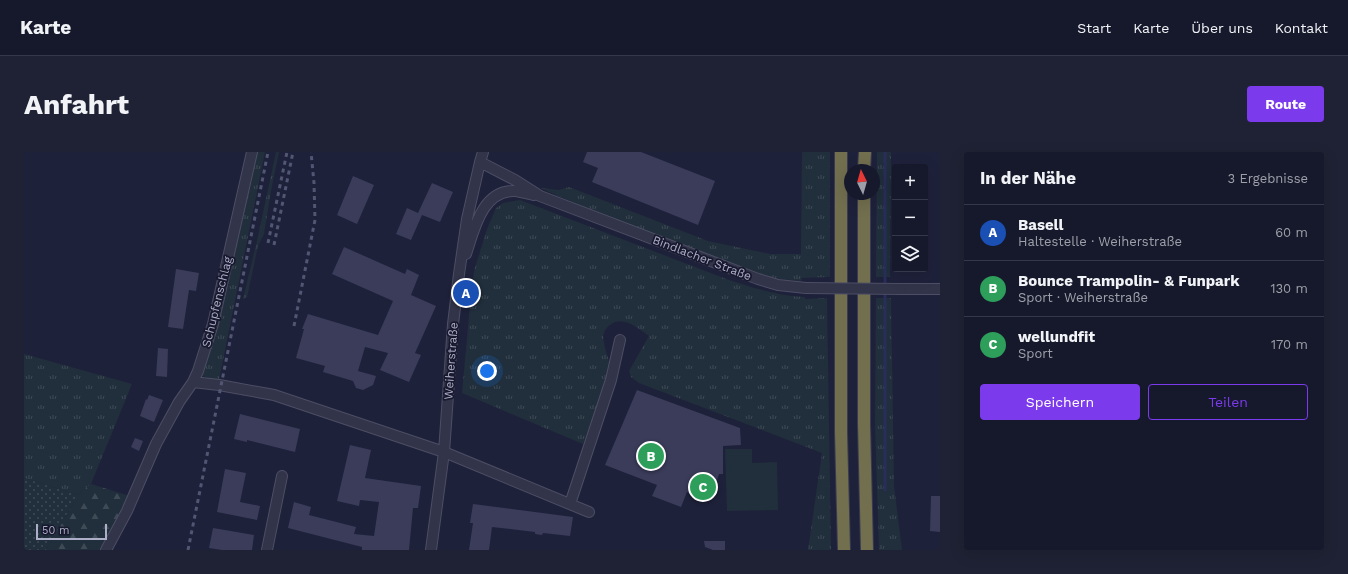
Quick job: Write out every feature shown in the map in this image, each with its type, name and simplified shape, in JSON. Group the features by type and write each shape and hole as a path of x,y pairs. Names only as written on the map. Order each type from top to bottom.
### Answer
{"highway":[{"path":"841,152 841,432 844,550"},
{"path":"864,152 864,164"},
{"path":"864,200 864,424 867,550"}],"street":[{"name":"Schupfenschlag","path":"106,550 127,511 159,438 179,402 193,382 213,324 252,152"},
{"name":"Bindlacher Straße","path":"482,157 540,196 734,271 778,285 806,288 940,289"},
{"name":"Weiherstraße","path":"431,550 444,452 453,324 459,274 467,219 482,157"},
{"path":"459,274 480,214 486,205 501,194 508,192 515,191 540,196"},
{"path":"570,504 611,380 620,340"},
{"path":"193,382 274,395 444,452 589,512"},
{"path":"267,550 282,476"}],"green space":[{"path":"255,152 265,152 219,380 202,376 201,371"},
{"path":"276,152 279,152 264,234 258,246 247,297 243,299 257,241"},
{"path":"802,152 830,152 830,277 802,278 801,281 780,279 759,274 589,209 540,188 559,190 569,187 708,241 770,254 801,254"},
{"path":"877,152 891,152 890,277 876,277 877,200 880,200 880,164 877,164"},
{"path":"520,200 738,283 776,293 805,297 805,299 827,298 831,550 808,550 822,453 639,383 631,377 629,371 649,336 635,326 620,321 615,322 606,328 603,335 603,340 610,370 583,444 462,393 474,271 487,229 496,208 503,203"},
{"path":"876,298 891,298 894,486 902,550 879,550 875,423"},
{"path":"24,354 132,384 91,484 78,495 24,478"},
{"path":"725,449 752,449 752,463 777,462 778,510 727,511"},
{"path":"24,478 78,495 46,550 24,550"},
{"path":"91,484 133,497 106,550 46,550 78,495"}],"building":[{"path":"587,152 641,152 715,181 698,225 592,182 598,168 583,162"},
{"path":"353,176 374,185 357,224 337,215"},
{"path":"432,183 453,192 440,222 422,215 411,240 396,234 407,208 418,213"},
{"path":"344,247 405,274 407,269 419,275 411,295 436,306 415,353 421,355 409,382 380,370 388,353 365,347 358,371 376,376 373,385 363,390 356,388 353,381 323,372 325,366 296,358 304,329 302,329 308,314 378,335 393,301 332,274"},
{"path":"176,269 199,273 196,291 189,290 183,329 168,327"},
{"path":"158,348 168,349 167,377 156,376"},
{"path":"637,390 740,428 741,445 723,446 723,474 719,474 716,483 702,486 696,497 687,492 681,507 652,496 657,485 605,465"},
{"path":"149,395 163,400 154,422 140,416"},
{"path":"240,414 300,429 295,452 247,440 247,442 234,439"},
{"path":"135,438 143,441 139,451 131,447"},
{"path":"350,445 371,450 365,478 421,486 418,508 413,508 409,550 362,550 362,547 288,528 294,502 311,507 309,515 356,527 354,534 374,536 379,502 360,500 359,506 337,501"},
{"path":"225,469 246,473 240,502 260,506 257,520 217,512"},
{"path":"931,496 940,496 940,532 930,531"},
{"path":"473,504 573,517 570,536 543,533 542,535 535,534 535,532 492,527 489,550 469,550 473,523 470,523"},
{"path":"213,528 254,535 252,550 222,550 209,548"},
{"path":"704,541 725,541 725,550 713,550 705,547"}],"waterway":[{"path":"885,152 885,490"}],"railway":[{"path":"188,550 268,152"},
{"path":"268,243 287,152"},
{"path":"274,245 293,152"},
{"path":"294,326 315,220 311,152"}],"place":[{"name":"Basell","path":"466,293"},
{"name":"Bounce Trampolin- & Funpark","path":"651,456"},
{"name":"wellundfit","path":"703,487"}]}
